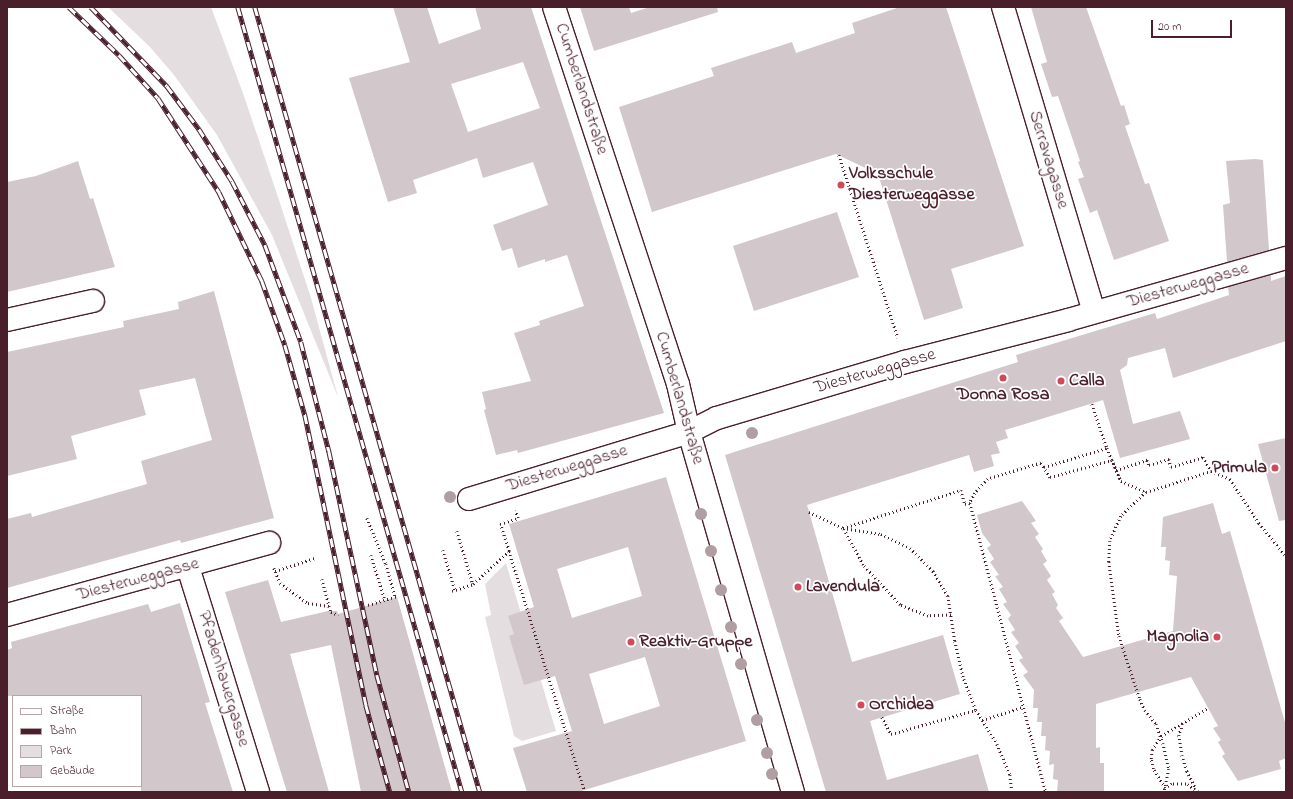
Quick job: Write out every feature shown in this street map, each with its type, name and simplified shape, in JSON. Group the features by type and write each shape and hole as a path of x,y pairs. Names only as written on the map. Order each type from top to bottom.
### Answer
{"street":[{"name":"Cumberlandstraße","path":"554,7 678,384 689,432 793,792"},
{"name":"Serravagasse","path":"1003,7 1094,312"},
{"name":"Diesterweggasse","path":"469,499 689,432 717,418 905,362 1094,312 1286,258"},
{"path":"7,320 94,302"},
{"name":"Diesterweggasse","path":"7,615 188,567 269,543"},
{"name":"Pfadenhauergasse","path":"188,567 258,792"}],"path":[{"path":"839,155 894,324"},
{"path":"1092,404 1107,448 1121,481"},
{"path":"1044,466 1107,448"},
{"path":"1116,470 1147,460 1148,465 1169,458 1171,467 1203,458 1211,471 1230,479 1259,523 1286,556"},
{"path":"1046,792 970,504 975,493 988,479 1041,463 1050,478 1112,460 1121,481 1146,492"},
{"path":"1165,790 1169,769 1161,736 1140,699 1119,636 1109,562 1110,541 1121,516 1146,492 1211,471"},
{"path":"843,528 961,490 965,504 970,504"},
{"path":"512,505 518,518 500,524 585,792"},
{"path":"809,512 843,528 881,534 910,548 933,571 948,596 955,641 964,678 976,710 998,744 1010,775 1012,792"},
{"path":"367,518 386,564 397,596 368,605"},
{"path":"843,528 863,565 900,605 928,616 942,617 951,615"},
{"path":"457,531 473,584"},
{"path":"443,550 453,590 473,584 509,551"},
{"path":"371,555 385,600"},
{"path":"315,558 275,571 280,582 308,603 329,606"},
{"path":"322,579 331,612 338,615"},
{"path":"982,720 1023,707"},
{"path":"1165,790 1153,769 1151,759 1152,750 1161,736 1208,708"},
{"path":"882,717 891,734 976,710"},
{"path":"1183,723 1180,734 1182,755 1187,771 1197,791"},
{"path":"1165,790 1172,784 1186,784 1197,791"}],"green space":[{"path":"108,7 211,7 244,96 311,298 338,397 272,235 217,135 174,75 150,47"},
{"path":"506,563 556,731 522,741 514,736 485,617 491,615 485,584"}],"building":[{"path":"393,7 427,7 439,44 481,29 475,7 531,7 664,413 518,453 517,450 496,455 484,410 486,409 482,392 531,381 514,333 540,325 539,321 584,306 567,255 545,262 545,259 518,268 512,248 502,251 493,225 548,205 533,162 483,178 477,158 413,180 417,193 388,202 349,78 410,62","holes":["523,62 540,108 468,132 451,84"]},
{"path":"580,7 629,7 631,13 650,7 717,7 718,12 594,51"},
{"path":"900,7 946,7 1024,246 951,269 963,308 924,320 878,174 836,154 652,212 619,107 714,76 711,68 792,42 796,53 855,33 852,23"},
{"path":"1031,7 1086,7 1121,106 1124,105 1130,124 1125,126 1145,184 1149,183 1169,241 1114,260 1097,210 1090,213 1078,179 1084,177 1078,162 1080,161 1058,96 1052,97 1041,64 1047,62"},
{"path":"1255,159 1263,160 1269,250 1227,262 1223,205 1230,203 1226,161"},
{"path":"78,161 90,199 93,198 115,267 7,292 7,182 36,176"},
{"path":"837,212 859,277 754,311 733,246"},
{"path":"1271,275 1271,281 1286,276 1286,341 1173,378 1165,348 1128,358 1127,365 1120,370 1133,424 1180,411 1190,439 1120,458 1103,400 1005,430 1008,438 996,442 1000,453 991,455 994,466 974,472 969,455 807,505 852,662 943,635 960,694 870,721 887,780 978,754 989,792 826,792 725,455 1018,362 1016,355 1155,313 1157,319 1229,295 1228,287"},
{"path":"214,291 274,518 181,543 180,540 7,588 7,519 31,513 32,517 147,484 141,461 212,440 195,378 139,390 146,415 71,436 77,459 7,476 7,352 124,327 123,321 179,309 178,302"},
{"name":"Primula","path":"1286,438 1286,520 1279,521 1258,444"},
{"name":"Reaktiv-Gruppe","path":"666,477 746,741 578,792 527,792 513,748 572,731 555,676 524,685 509,636 514,634 508,616 534,607 509,524","holes":["628,547 642,596 572,618 557,569","645,657 660,706 604,724 589,674"]},
{"path":"1022,501 1036,521 1031,523 1039,534 1035,537 1043,549 1041,551 1047,561 1043,564 1051,576 1047,580 1055,592 1052,594 1058,605 1056,608 1063,618 1059,621 1083,657 1173,631 1177,576 1169,575 1170,561 1165,560 1166,547 1161,547 1163,517 1213,503 1222,534 1230,531 1286,726 1286,758 1279,761 1281,769 1238,781 1222,756 1225,754 1218,742 1221,740 1213,728 1218,726 1191,677 1096,704 1096,748 1100,747 1100,763 1104,763 1104,792 1057,792 1058,780 1053,779 1054,764 1049,765 1050,751 1045,750 1046,736 1041,736 1042,722 1037,722 1038,708 1033,708 1034,690 1023,675 1028,672 1019,660 1023,658 1015,646 1019,643 1011,632 1015,630 1008,619 1011,615 1003,604 1007,602 999,589 1003,587 995,576 999,575 990,562 994,559 987,548 991,545 982,533 977,515"},
{"path":"268,580 281,622 328,611 337,611 338,614 397,597 452,792 361,792 331,645 290,654 329,792 287,792 225,592"},
{"path":"180,603 210,702 205,703 233,792 141,792 142,695 7,696 7,650 12,648 11,642 148,604 151,612"}],"railway":[{"path":"69,7 119,55 158,98 219,192 262,281 285,345 305,415 366,705 390,792"},
{"path":"91,7 167,86 199,129 232,181 265,245 301,342 329,451 377,675 409,792"},
{"path":"238,7 462,792"},
{"path":"255,7 480,792"}],"place":[{"name":"Volksschule Diesterweggasse","path":"841,185"},
{"name":"Donna Rosa","path":"1003,378"},
{"name":"Calla","path":"1061,381"},
{"name":"Primula","path":"1275,468"},
{"name":"Lavendula","path":"798,587"},
{"name":"Magnolia","path":"1217,637"},
{"name":"Reaktiv-Gruppe","path":"631,642"},
{"name":"Orchidea","path":"861,705"}]}
